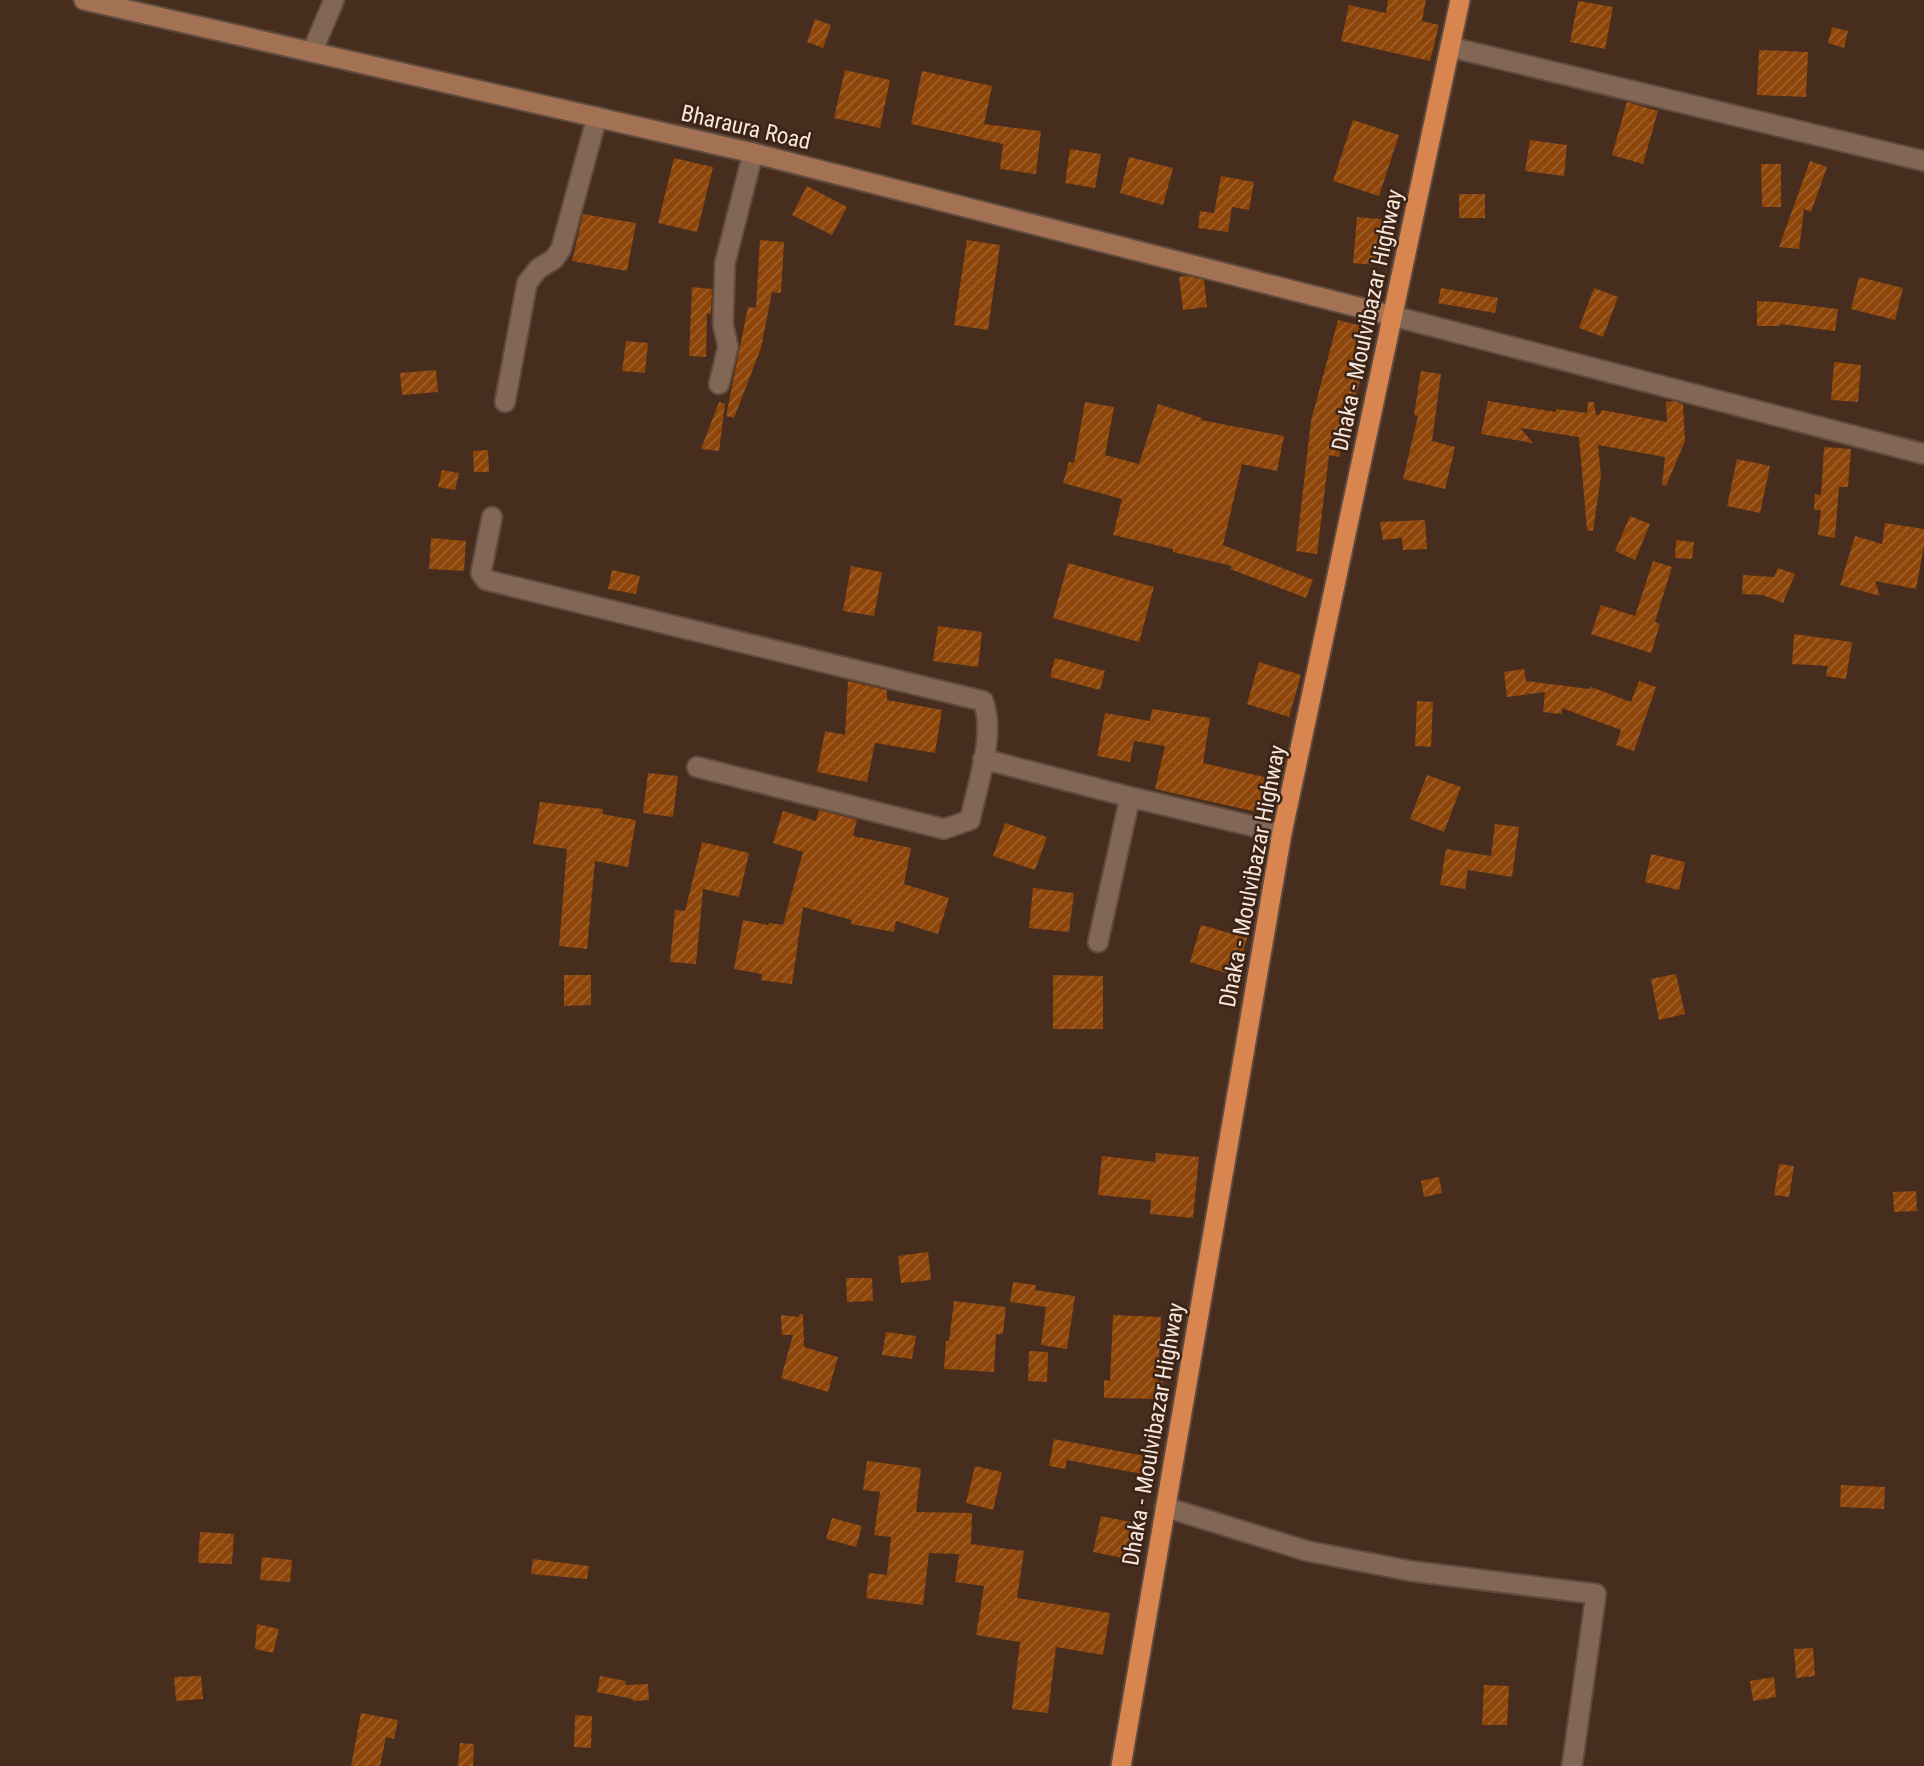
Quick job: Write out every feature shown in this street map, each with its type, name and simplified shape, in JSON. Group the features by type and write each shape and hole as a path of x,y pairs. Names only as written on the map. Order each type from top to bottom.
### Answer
{"highway":[{"name":"Dhaka - Moulvibazar Highway","path":"1121,1766 1282,833 1460,0"}],"main road":[{"name":"Bharaura Road","path":"84,0 753,153 1393,316"}],"street":[{"path":"312,52 334,0"},
{"path":"1450,47 1924,161"},
{"path":"505,402 527,283 538,269 554,259 561,249 597,117"},
{"path":"719,384 728,347 723,324 725,263 753,153"},
{"path":"1393,316 1924,454"},
{"path":"492,517 481,573 485,580 983,701 988,714 983,759 970,820 944,829 697,767"},
{"path":"983,759 1282,833"},
{"path":"1098,942 1130,797"},
{"path":"1166,1507 1307,1551 1411,1571 1596,1594 1572,1766"}],"building":[{"path":"1388,0 1426,0 1422,21 1439,25 1430,61 1341,41 1349,5 1386,13"},
{"path":"1578,1 1613,7 1605,49 1570,42"},
{"path":"815,19 831,25 823,48 807,42"},
{"path":"1832,27 1848,31 1844,48 1828,43"},
{"path":"1759,50 1808,52 1806,97 1757,95"},
{"path":"845,70 890,80 880,128 834,118"},
{"path":"922,71 992,86 984,124 1041,131 1036,174 1000,169 1003,144 911,124"},
{"path":"1627,102 1658,111 1643,164 1612,155"},
{"path":"1353,120 1399,135 1379,196 1333,181"},
{"path":"1530,140 1567,145 1564,176 1525,171"},
{"path":"1070,149 1101,154 1095,188 1065,183"},
{"path":"1129,157 1173,168 1163,205 1120,193"},
{"path":"674,158 713,167 697,232 658,223"},
{"path":"1810,161 1827,167 1811,212 1804,209 1799,249 1779,247"},
{"path":"1761,164 1781,164 1781,207 1762,207"},
{"path":"1221,176 1254,182 1249,210 1232,207 1228,232 1198,228 1200,211 1214,213"},
{"path":"807,186 847,207 832,235 792,215"},
{"path":"1459,194 1485,194 1485,218 1459,218"},
{"path":"583,214 636,223 627,271 572,261"},
{"path":"1357,217 1390,220 1385,266 1353,263"},
{"path":"760,240 784,242 781,293 772,292 761,348 734,418 726,416 748,307 756,308"},
{"path":"967,240 1000,245 988,330 954,325"},
{"path":"1179,277 1204,280 1207,307 1183,310"},
{"path":"1859,277 1903,288 1895,320 1851,309"},
{"path":"692,287 712,289 711,314 707,313 706,357 689,356"},
{"path":"1441,288 1498,298 1495,313 1438,303"},
{"path":"1594,288 1618,297 1603,337 1579,328"},
{"path":"1757,301 1838,309 1835,331 1780,324 1757,326"},
{"path":"1338,320 1374,329 1339,457 1329,455 1317,554 1296,551 1311,421"},
{"path":"626,341 648,343 645,373 622,371"},
{"path":"1834,362 1861,365 1858,402 1831,400"},
{"path":"436,370 438,392 402,395 400,373"},
{"path":"1421,371 1441,374 1432,441 1455,447 1445,489 1403,479 1418,416 1414,415"},
{"path":"1488,401 1556,412 1556,409 1587,413 1588,402 1594,402 1596,415 1602,410 1667,422 1666,402 1673,401 1683,404 1685,441 1666,486 1662,485 1665,457 1598,445 1601,476 1593,531 1587,530 1579,437 1520,428 1533,443 1481,434"},
{"path":"719,402 725,404 719,451 701,449"},
{"path":"1085,402 1114,407 1105,455 1139,464 1158,404 1202,418 1201,420 1284,436 1277,471 1242,464 1223,545 1313,580 1306,598 1230,569 1232,566 1113,535 1122,499 1063,483 1069,462 1074,463"},
{"path":"1824,447 1851,449 1848,487 1839,487 1835,538 1818,535 1821,510 1814,510 1815,494 1821,495"},
{"path":"488,450 489,472 474,472 473,451"},
{"path":"1737,459 1770,466 1760,513 1727,506"},
{"path":"442,470 459,473 455,490 438,487"},
{"path":"1630,516 1650,524 1635,560 1615,551"},
{"path":"1425,520 1427,549 1403,550 1402,538 1383,540 1380,522"},
{"path":"1885,523 1924,529 1924,546 1916,589 1875,581 1880,596 1840,585 1855,536 1882,544"},
{"path":"431,538 466,541 464,571 429,569"},
{"path":"1676,540 1694,542 1692,559 1675,558"},
{"path":"1653,561 1672,567 1655,622 1660,624 1651,653 1591,634 1601,605 1635,616"},
{"path":"1068,563 1154,587 1139,642 1053,618"},
{"path":"851,566 882,572 874,616 843,611"},
{"path":"1778,568 1795,574 1783,603 1763,595 1742,594 1743,575 1774,577"},
{"path":"612,570 640,576 636,594 608,589"},
{"path":"938,626 982,632 978,667 933,661"},
{"path":"1794,634 1852,642 1846,679 1826,676 1828,666 1792,664"},
{"path":"1055,658 1105,671 1100,690 1050,677"},
{"path":"1259,662 1301,675 1289,717 1247,704"},
{"path":"1524,669 1526,681 1591,687 1631,702 1639,681 1656,687 1634,751 1616,745 1621,730 1562,708 1562,714 1543,712 1545,692 1507,697 1504,672"},
{"path":"848,681 887,690 887,700 942,710 935,753 875,743 867,782 817,772 825,731 845,735"},
{"path":"1417,701 1433,702 1431,747 1415,746"},
{"path":"1152,709 1210,718 1203,763 1278,780 1270,815 1155,789 1165,746 1134,741 1130,762 1097,756 1105,713 1150,721"},
{"path":"648,773 678,776 673,817 643,813"},
{"path":"1427,775 1461,787 1444,832 1410,819"},
{"path":"540,802 603,809 602,814 636,820 628,867 595,861 587,949 559,946 567,849 533,844"},
{"path":"819,810 857,820 853,836 911,848 904,884 949,898 938,934 896,921 894,932 851,924 852,920 803,907 792,984 761,980 762,974 734,969 743,920 783,925 803,852 773,843 783,811 816,821"},
{"path":"1005,823 1047,837 1035,870 993,856"},
{"path":"1495,824 1519,827 1512,877 1468,870 1465,889 1440,885 1446,849 1491,856"},
{"path":"702,842 749,853 739,897 703,889 696,964 670,962 675,910 685,911"},
{"path":"1651,854 1685,862 1679,890 1645,882"},
{"path":"1033,888 1074,893 1069,932 1029,928"},
{"path":"1201,925 1247,938 1236,976 1190,962"},
{"path":"1676,974 1685,1014 1659,1020 1651,979"},
{"path":"564,975 591,975 591,1005 564,1006"},
{"path":"1053,975 1103,976 1103,1029 1053,1029"},
{"path":"1156,1153 1199,1157 1193,1218 1150,1214 1151,1200 1098,1195 1102,1156 1155,1162"},
{"path":"1779,1164 1794,1166 1789,1197 1774,1195"},
{"path":"1439,1177 1442,1193 1424,1197 1421,1181"},
{"path":"1916,1191 1917,1211 1894,1212 1893,1192"},
{"path":"928,1252 931,1280 901,1283 898,1256"},
{"path":"846,1278 872,1278 873,1301 847,1302"},
{"path":"1013,1282 1036,1285 1035,1290 1075,1296 1067,1349 1041,1345 1046,1307 1010,1302"},
{"path":"954,1301 1006,1307 1003,1334 996,1334 994,1372 944,1369"},
{"path":"803,1314 804,1347 838,1357 828,1392 781,1378 793,1335 782,1335 781,1315 798,1317"},
{"path":"1113,1315 1161,1317 1158,1381 1163,1381 1162,1399 1104,1398 1104,1380 1110,1381"},
{"path":"886,1332 916,1336 912,1359 882,1355"},
{"path":"1029,1351 1048,1352 1047,1382 1028,1381"},
{"path":"1054,1439 1145,1456 1142,1474 1067,1460 1065,1469 1049,1466"},
{"path":"867,1461 921,1468 916,1512 972,1513 971,1544 1024,1551 1017,1598 1110,1613 1103,1655 1056,1647 1048,1713 1012,1709 1020,1642 976,1635 984,1586 955,1582 959,1554 929,1553 923,1605 866,1598 869,1573 887,1575 891,1537 874,1535 880,1492 863,1490"},
{"path":"975,1466 1002,1472 993,1510 966,1503"},
{"path":"1841,1485 1885,1487 1884,1509 1840,1507"},
{"path":"1101,1516 1145,1525 1138,1561 1093,1552"},
{"path":"832,1518 862,1526 856,1547 826,1539"},
{"path":"200,1532 234,1534 232,1564 198,1563"},
{"path":"262,1557 292,1560 290,1582 260,1580"},
{"path":"533,1559 589,1566 587,1579 531,1574"},
{"path":"257,1624 279,1629 273,1653 255,1649"},
{"path":"1813,1648 1815,1676 1796,1678 1794,1649"},
{"path":"201,1676 203,1699 176,1701 174,1677"},
{"path":"600,1676 626,1681 625,1685 648,1684 649,1700 633,1701 597,1692"},
{"path":"1774,1677 1776,1697 1753,1701 1750,1681"},
{"path":"1484,1685 1509,1686 1507,1725 1482,1725"},
{"path":"361,1713 398,1720 394,1739 386,1737 380,1766 351,1766"},
{"path":"575,1715 592,1716 591,1748 574,1747"},
{"path":"460,1743 474,1744 473,1766 458,1766"}]}
